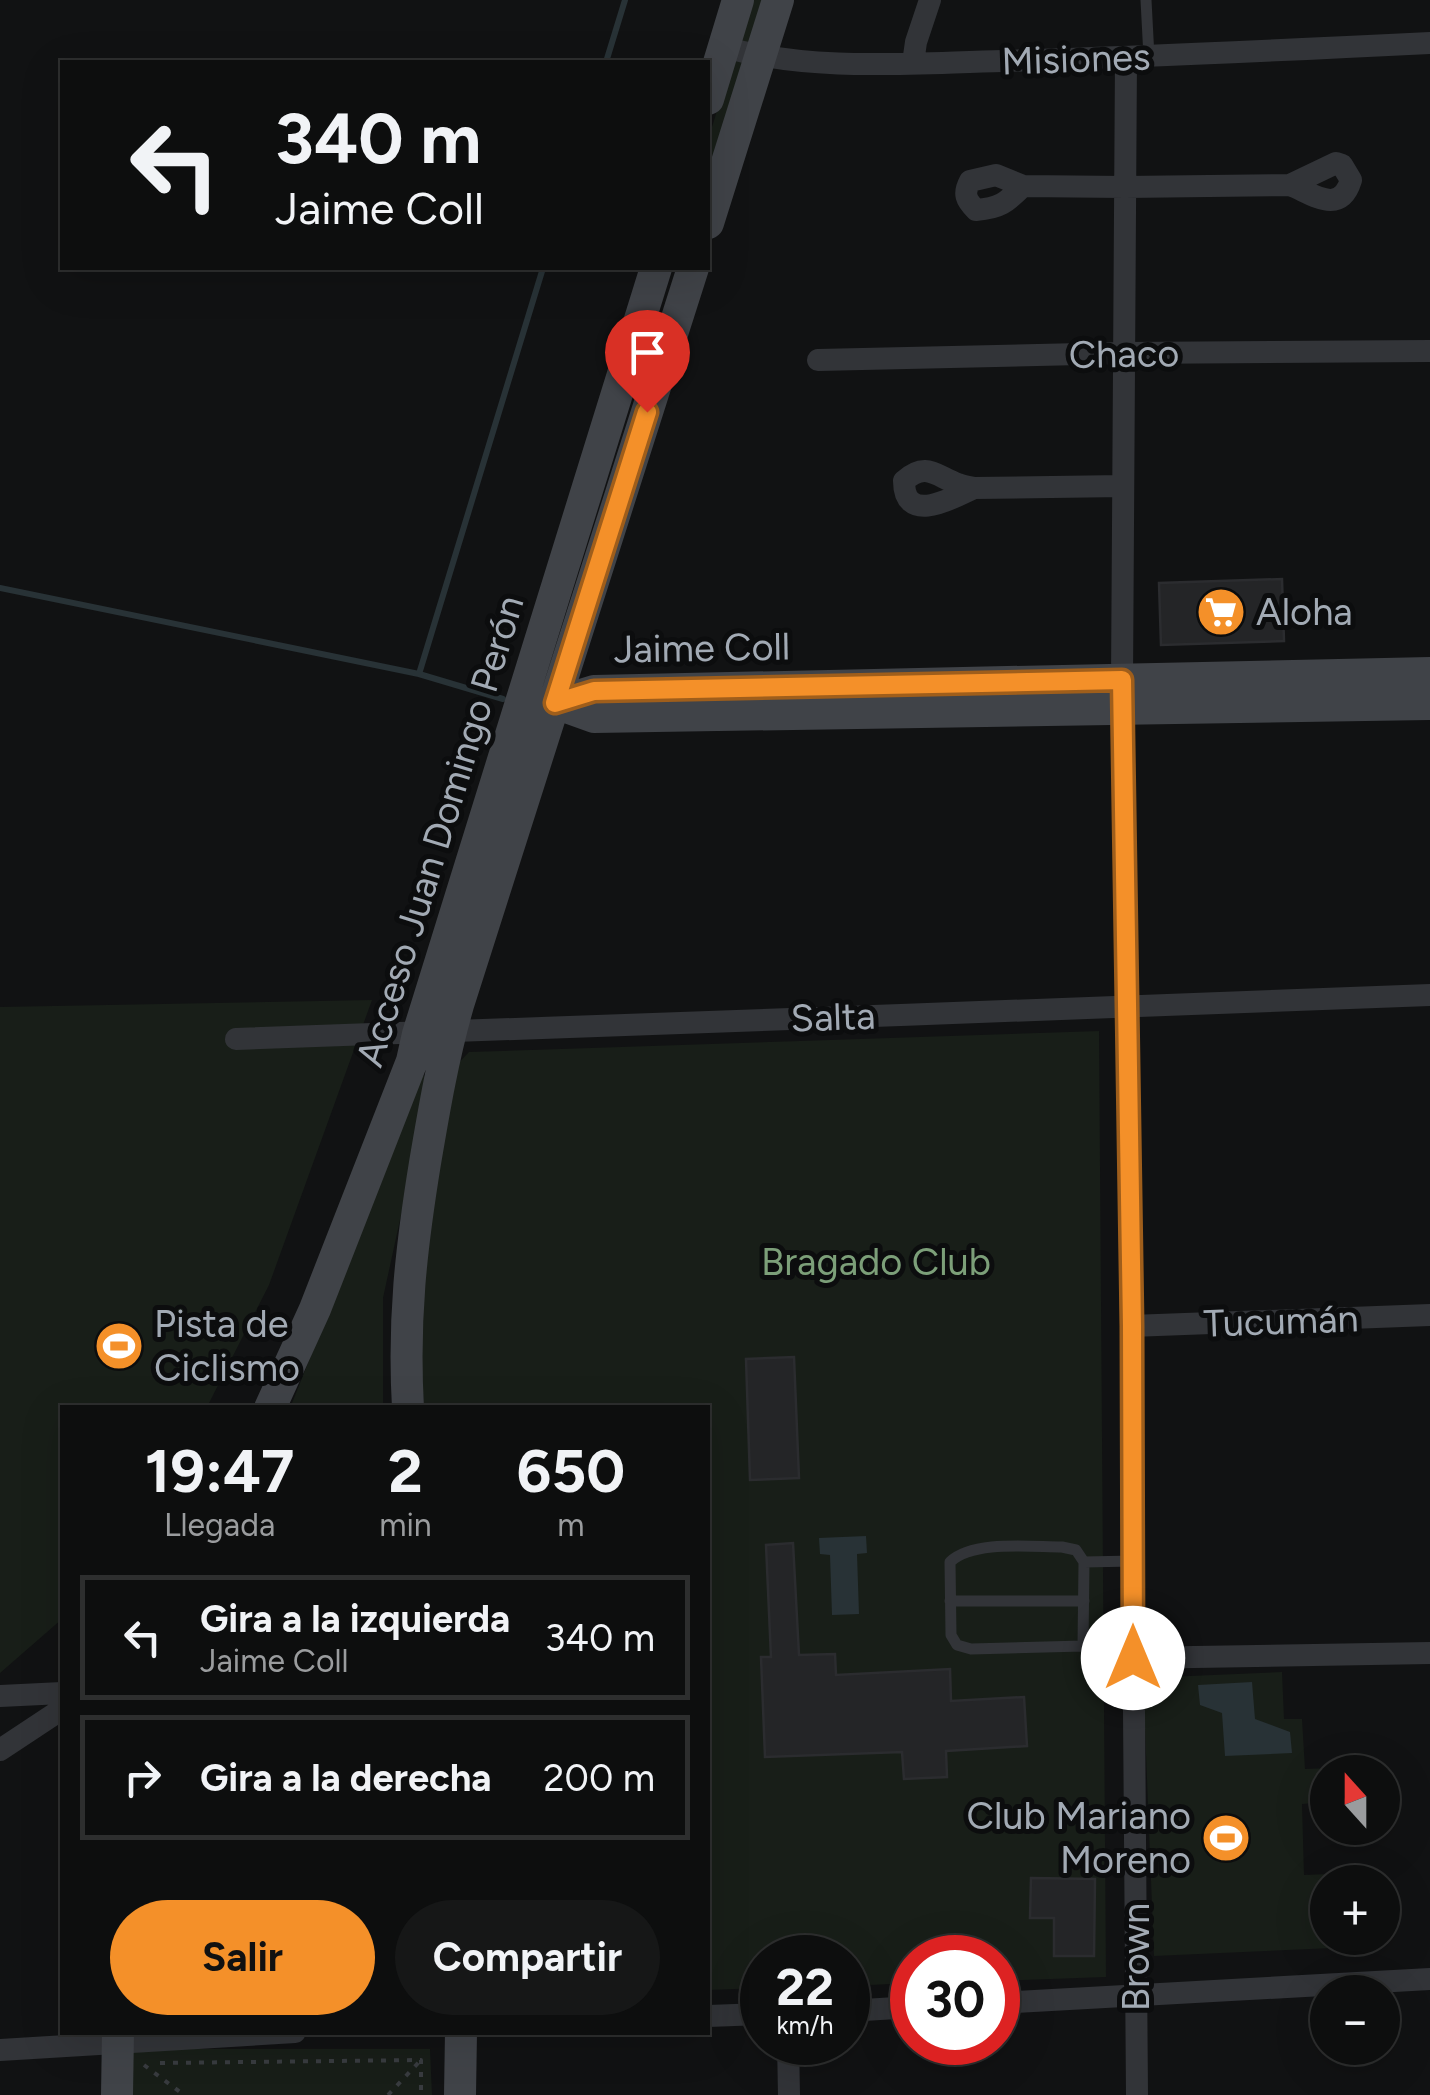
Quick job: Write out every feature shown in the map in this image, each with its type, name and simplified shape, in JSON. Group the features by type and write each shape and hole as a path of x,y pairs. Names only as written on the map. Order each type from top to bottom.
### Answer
{"main road":[{"path":"710,91 738,0"},
{"path":"710,218 778,0"},
{"name":"Acceso Juan Domingo Perón","path":"539,703 655,270"},
{"name":"Acceso Juan Domingo Perón","path":"271,1405 315,1309 412,1060 434,1034 539,703 693,270"},
{"name":"Jaime Coll","path":"539,703 594,717 1122,695 1430,673"},
{"name":"Jaime Coll","path":"1122,695 1430,704"},
{"name":"Acceso Juan Domingo Perón","path":"408,1405 404,1350 411,1248 441,1070 434,1034"},
{"path":"460,2095 461,2035"},
{"path":"125,2046 129,2087"}],"street":[{"path":"914,63 916,42 930,0"},
{"name":"Misiones","path":"723,47 760,57 836,66 1430,43"},
{"name":"Brown","path":"1137,2095 1132,1326 1122,695 1125,188 1138,57"},
{"path":"1023,186 1290,184"},
{"name":"Chaco","path":"818,360 1430,350"},
{"path":"974,488 1123,486"},
{"name":"Salta","path":"236,1039 1430,995"},
{"name":"Tucumán","path":"1132,1326 1430,1316"},
{"path":"1133,1658 1430,1654"},
{"path":"0,1696 60,1693"},
{"path":"0,1750 60,1710"},
{"path":"1020,2002 1430,1979"},
{"path":"710,2016 740,2015"},
{"path":"0,2050 125,2046 259,2035"},
{"path":"788,2065 788,2095"}],"lane":[{"path":"1138,57 1146,0"},
{"path":"1083,1646 971,1649 957,1645 950,1635 950,1562 958,1554 973,1549 1062,1546 1076,1550 1084,1562 1083,1646 1092,1655 1133,1658"},
{"path":"1084,1562 1132,1561"},
{"path":"950,1601 1084,1602"}],"path":[{"path":"125,2046 421,2060"},
{"path":"125,2046 129,2087"},
{"path":"125,2046 184,2095"},
{"path":"388,2095 421,2060"},
{"path":"421,2060 421,2095"}],"green space":[{"path":"751,0 765,0 710,177 710,133"},
{"name":"Pista de Ciclismo","path":"372,1000 269,1285 208,1405 60,1405 60,1621 0,1673 0,1007"},
{"name":"Bragado Club","path":"1099,1031 1106,1977 1020,1980 1020,1935 890,1935 890,1984 870,1985 870,1935 740,1935 740,1989 710,1990 710,1405 424,1405 416,1286 450,1072 469,1052"},
{"path":"420,1074 429,1086 383,1298 383,1405 291,1405"},
{"name":"Club Mariano Moreno","path":"1282,1672 1284,1719 1302,1719 1305,1769 1310,1769 1310,1803 1302,1804 1304,1875 1310,1875 1310,1949 1154,1956 1143,1678"},
{"path":"128,2049 430,2049 432,2095 127,2095"}],"shaded area":[{"path":"866,1536 867,1553 857,1554 859,1614 832,1615 830,1555 820,1554 819,1538"},
{"path":"1252,1682 1255,1719 1290,1732 1292,1753 1225,1756 1222,1713 1200,1705 1198,1685"}],"building":[{"name":"Aloha","path":"1282,579 1284,641 1161,645 1159,583"},
{"path":"794,1357 799,1478 750,1480 746,1359"},
{"path":"793,1543 799,1655 835,1654 836,1675 950,1669 951,1701 1024,1697 1027,1746 946,1751 947,1777 904,1779 902,1752 765,1757 761,1657 771,1657 766,1545"},
{"path":"1031,1878 1095,1879 1094,1956 1054,1956 1054,1918 1030,1918"}],"waterway":[{"path":"607,60 625,0"},
{"path":"419,674 542,270"},
{"path":"0,588 419,674 503,699"}],"place":[{"name":"Aloha","path":"1221,612"},
{"name":"Pista de Ciclismo","path":"119,1346"},
{"name":"Club Mariano Moreno","path":"1226,1838"}],"route":[{"path":"647,412 555,703 594,691 1122,680 1133,1658"}]}
